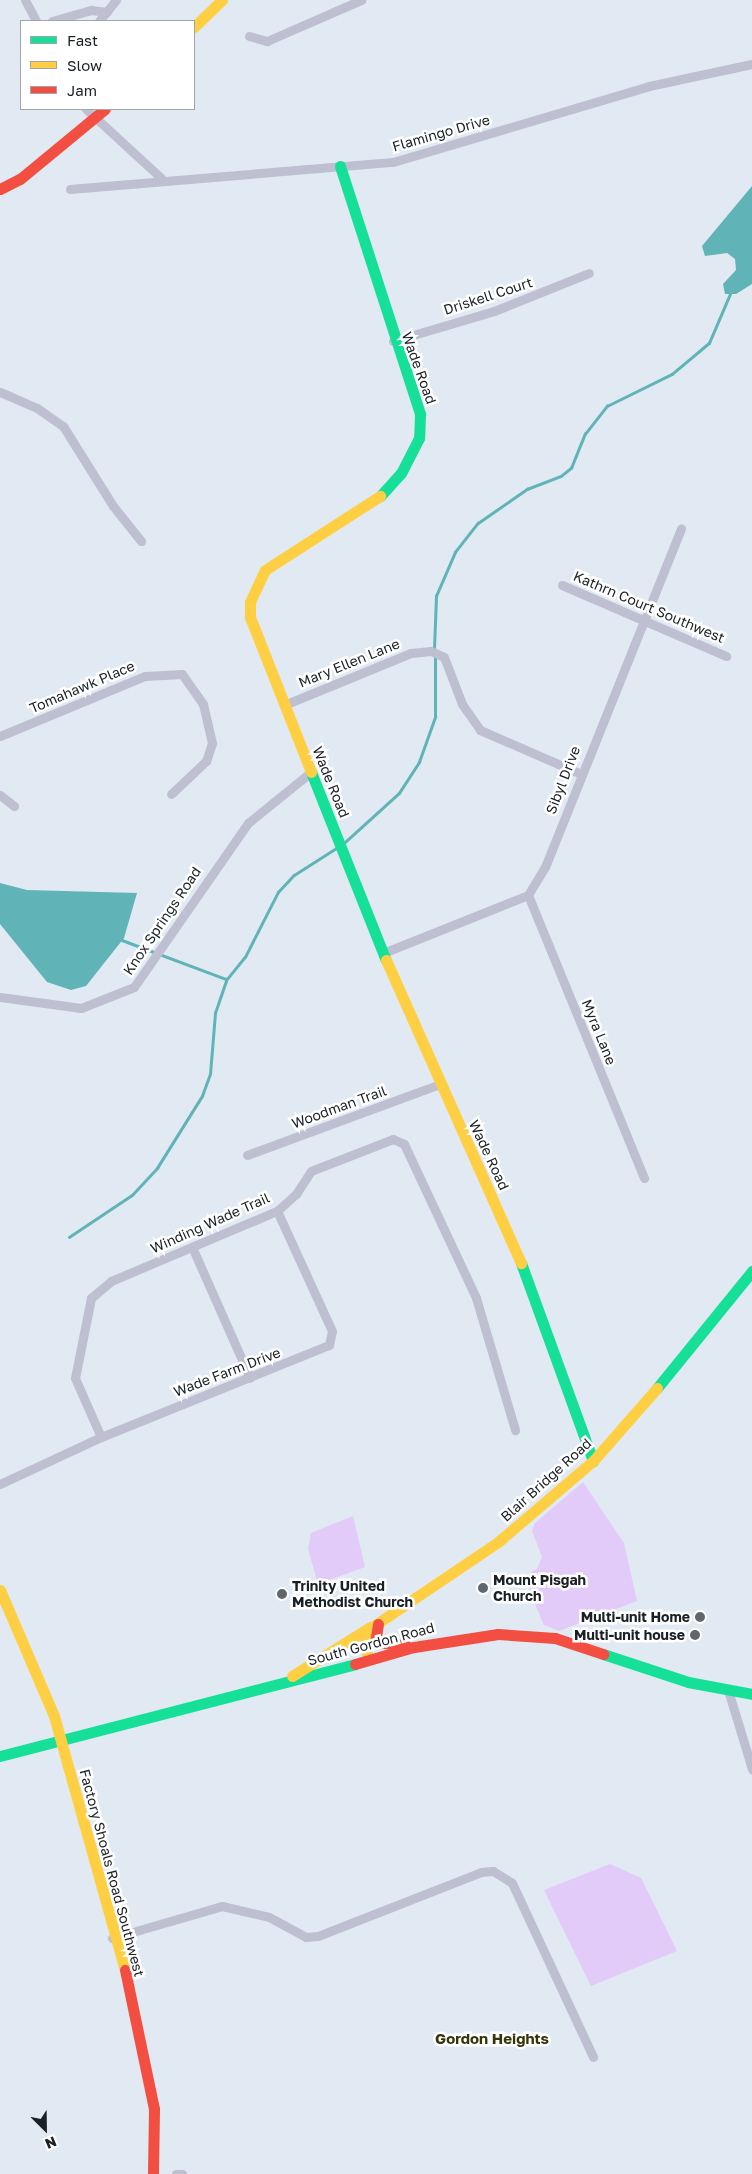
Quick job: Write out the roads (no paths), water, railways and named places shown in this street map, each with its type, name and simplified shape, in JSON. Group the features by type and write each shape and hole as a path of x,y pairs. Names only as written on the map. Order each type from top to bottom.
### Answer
{"street":[{"path":"25,0 35,20"},
{"path":"100,20 116,0"},
{"path":"195,26 222,0"},
{"path":"249,36 267,41 361,0"},
{"path":"56,20 91,10 107,12"},
{"name":"Flamingo Drive","path":"70,190 161,178 392,162 649,86 752,64"},
{"path":"87,110 93,119 161,178"},
{"path":"0,189 20,179 104,110"},
{"name":"Wade Road","path":"340,166 393,340 420,414 419,438 401,473 360,513 271,564 250,602 253,632 384,953 526,1276 592,1461"},
{"name":"Driskell Court","path":"393,340 494,311 589,273"},
{"path":"0,392 37,408 63,426 117,513 141,541"},
{"name":"Sibyl Drive","path":"528,895 545,867 579,774 646,622 681,528"},
{"name":"Kathrn Court Southwest","path":"562,585 726,656"},
{"name":"Mary Ellen Lane","path":"284,705 411,653 431,651 444,657 462,704 480,730 579,774"},
{"name":"Tomahawk Place","path":"0,736 145,676 182,674 203,704 212,743 206,761 171,794"},
{"name":"Knox Springs Road","path":"0,997 81,1008 118,997 134,987 248,823 311,772"},
{"path":"0,795 14,806"},
{"path":"384,953 528,895"},
{"name":"Myra Lane","path":"528,895 644,1178"},
{"name":"Woodman Trail","path":"247,1155 440,1084"},
{"name":"Winding Wade Trail","path":"101,1437 75,1378 90,1298 111,1282 277,1210 296,1194 311,1171 393,1139 404,1144 476,1298 515,1430"},
{"name":"Wade Farm Drive","path":"0,1484 101,1437 329,1345 332,1331 277,1210"},
{"path":"192,1246 250,1378"},
{"name":"Blair Bridge Road","path":"368,1660 366,1633 379,1622 498,1542 592,1461 687,1354 752,1271"},
{"name":"Factory Shoals Road Southwest","path":"0,1590 60,1737 112,1938 145,2049 154,2109 153,2174"},
{"path":"379,1622 373,1630 374,1642 381,1646 414,1647"},
{"path":"275,1686 379,1622"},
{"name":"South Gordon Road","path":"0,1756 60,1737 275,1686 414,1647 498,1634 555,1638 688,1682 752,1694"},
{"path":"728,1690 752,1769"},
{"path":"112,1938 222,1906 269,1917 306,1937 318,1936 481,1872 493,1871 512,1883 593,2057"},
{"path":"176,2174 182,2174"}],"water":[{"path":"752,186 752,284 736,294 725,294 723,284 736,270 735,259 727,253 705,256 702,246"},
{"path":"0,883 27,890 137,893 124,938 86,986 71,990 47,982 0,924"}],"waterway":[{"path":"434,649 436,596 455,552 478,523 527,489 561,476 571,468 585,434 607,406 672,374 709,343 730,294"},
{"path":"344,843 399,793 419,762 435,717 435,657"},
{"path":"69,1237 132,1195 157,1168 202,1096 210,1074 215,1013 227,979 245,957 278,892 294,875 338,847"},
{"path":"122,940 226,979"}],"place":[{"name":"Mount Pisgah Church","path":"483,1588"},
{"name":"Trinity United Methodist Church","path":"282,1594"},
{"name":"Multi-unit Home","path":"700,1617"},
{"name":"Multi-unit house","path":"695,1635"}],"district":[{"name":"Gordon Heights","path":"492,2039"}]}
